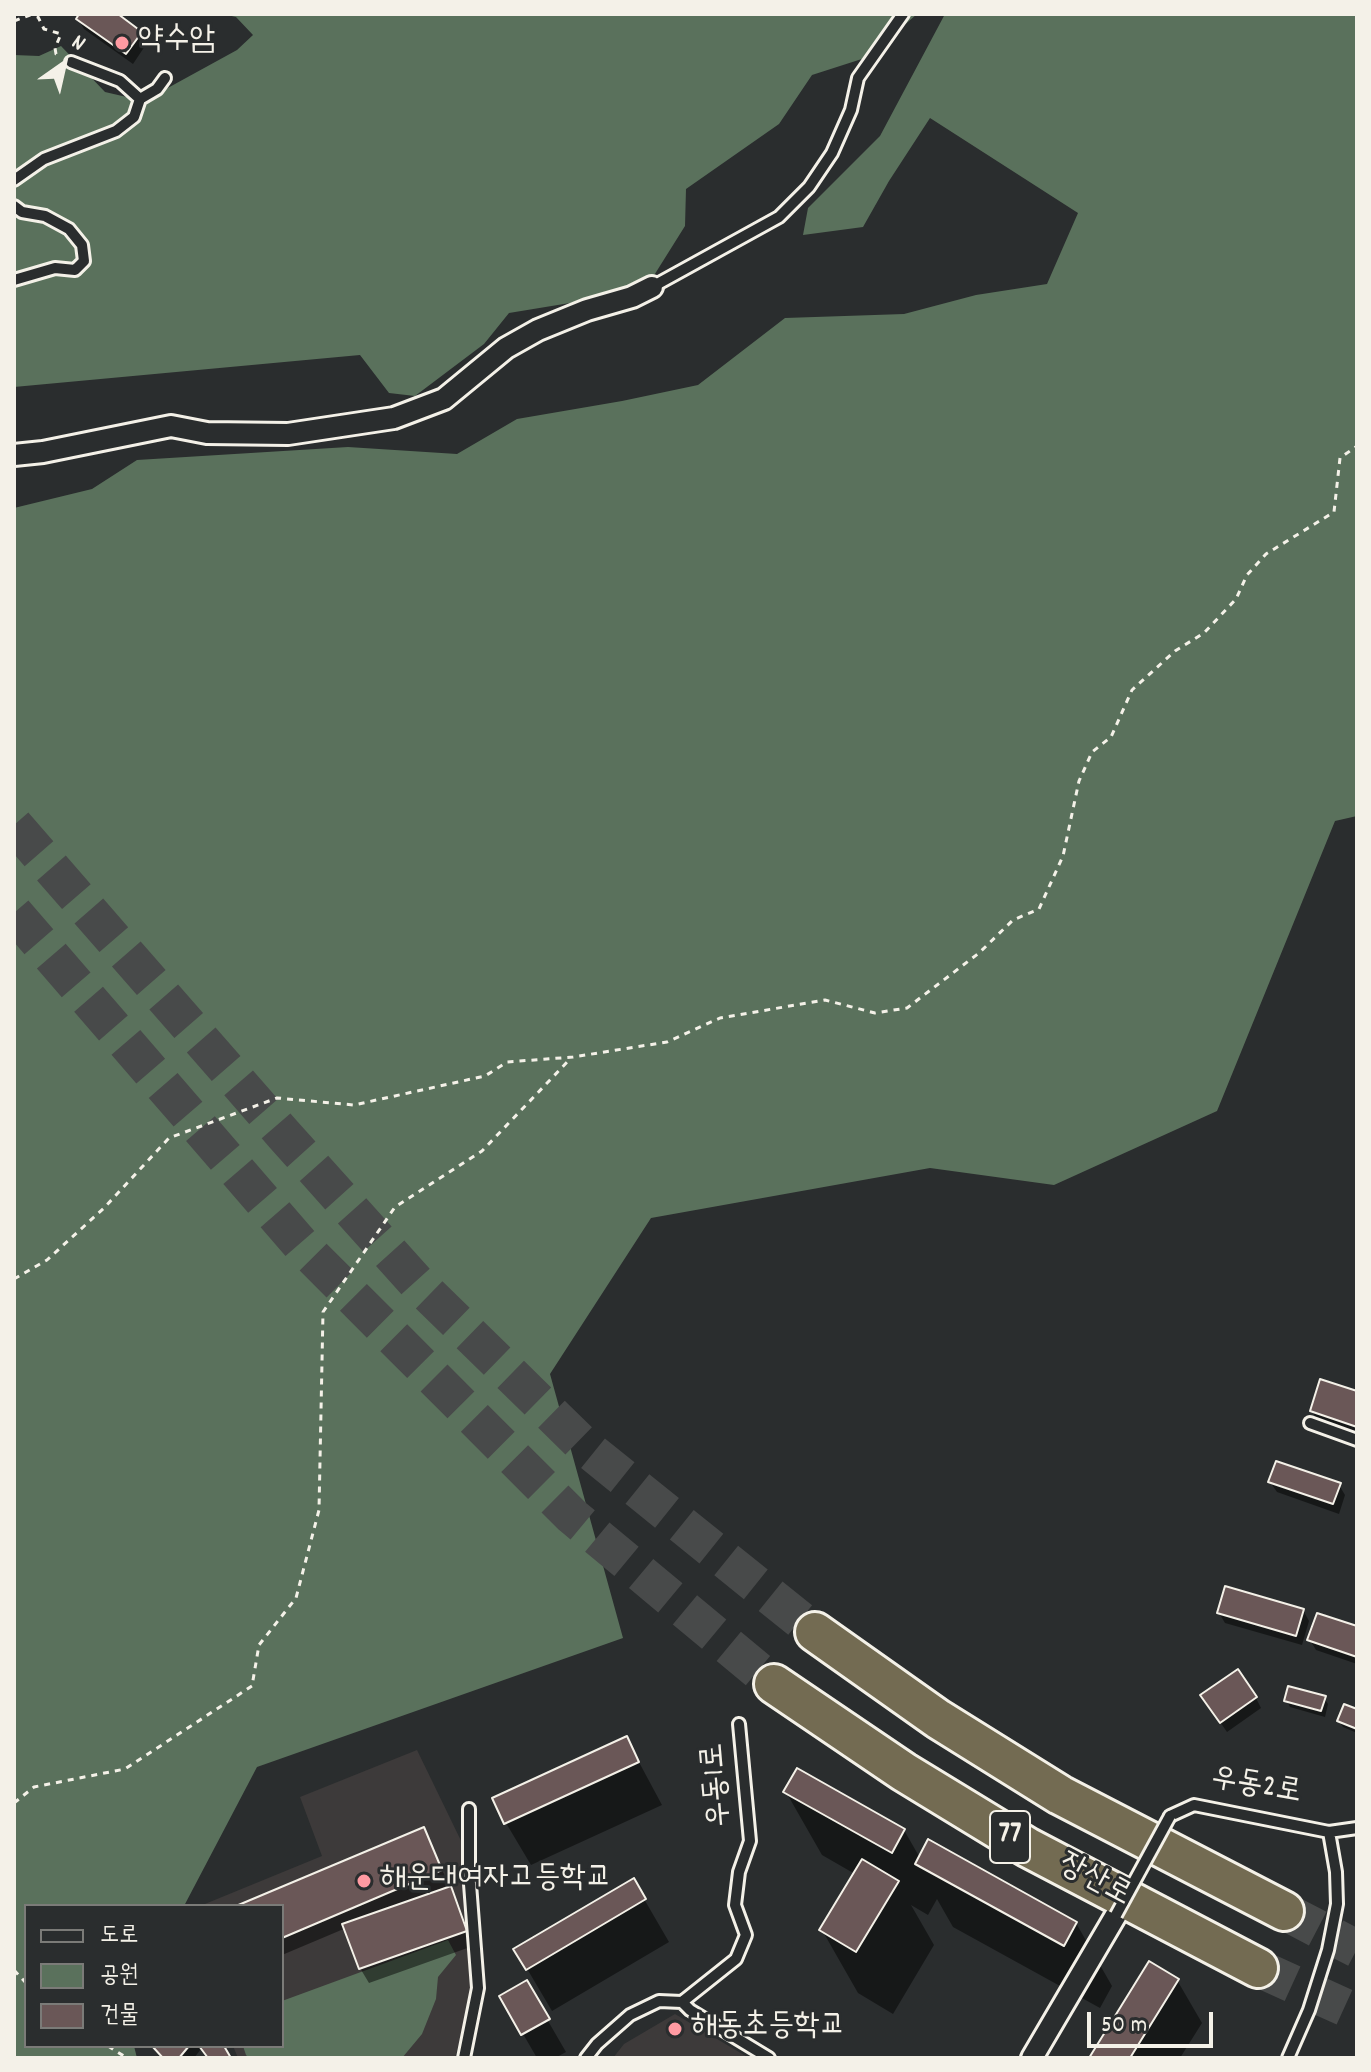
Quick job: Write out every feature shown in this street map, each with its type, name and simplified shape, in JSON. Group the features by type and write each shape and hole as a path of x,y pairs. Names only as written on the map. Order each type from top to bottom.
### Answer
{"highway":[{"name":"장산로","path":"815,1632 938,1719 1060,1795 1284,1911"},
{"name":"장산로","path":"774,1684 904,1772 1027,1847 1258,1968"}],"street":[{"path":"14,455 171,426 207,433 288,434 394,418 444,399 506,348 538,330 652,287"},
{"name":"우동2로","path":"1032,2058 1116,1915"}],"lane":[{"path":"652,287 779,217 809,187 832,153 851,110 858,78 903,14"},
{"path":"71,62 120,81 140,99"},
{"path":"14,180 44,159 116,131 134,117 140,99 157,89 165,78"},
{"path":"14,206 22,212 45,216 69,229 82,245 84,261 75,270 55,268 14,280"},
{"path":"1310,1423 1357,1440"},
{"name":"우동1로","path":"586,2058 630,2015 659,2001 682,2002 736,1959 746,1935 735,1905 739,1872 750,1841 739,1724"},
{"name":"우동2로","path":"1116,1915 1170,1816 1194,1805 1329,1832 1336,1872 1337,1904 1328,1950 1309,2010 1288,2058"},
{"path":"464,2058 478,1988 469,1871 469,1809"},
{"path":"1329,1832 1357,1828"},
{"path":"682,2002 769,2058"}],"path":[{"path":"14,21 30,15 38,17 44,29 61,34 56,54 71,62"},
{"path":"14,1279 47,1260 93,1219 169,1138 277,1098 354,1105 485,1076 507,1062 573,1057 667,1042 720,1018 825,1000 875,1013 907,1008 979,953 1013,920 1039,909 1063,856 1079,781 1092,752 1111,737 1132,690 1175,651 1204,633 1236,599 1247,575 1266,554 1334,512 1340,458 1357,446"},
{"path":"14,1803 34,1787 125,1769 252,1686 259,1645 296,1598 319,1510 323,1312 395,1207 482,1151 573,1057"}],"shaded area":[{"name":"해운대여자고등학교","path":"417,1750 466,1851 474,1986 455,2058 238,2058 234,2048 284,2048 284,1904 205,1904 322,1856 300,1797"},
{"name":"해동초등학교","path":"675,2014 749,2058 613,2058 624,2044"}],"green space":[{"path":"223,14 917,14 868,57 812,75 779,124 686,189 685,226 653,277 582,301 509,313 484,344 415,396 389,393 360,355 14,387 14,55 39,56 61,46 105,92 144,101 237,50 253,35 236,17"},
{"path":"945,14 1357,14 1357,816 1335,821 1217,1111 1054,1185 930,1168 651,1218 550,1374 623,1638 257,1767 185,1904 24,1904 24,2048 134,2048 137,2058 14,2058 14,508 92,489 137,460 348,447 457,454 517,419 698,385 785,318 904,314 976,295 1047,284 1078,213 930,118 863,227 803,235 808,208 880,136"},
{"path":"448,1940 456,1955 438,1977 436,1999 422,2034 402,2058 249,2058 244,2048 284,2048 284,2000"}],"building":[{"name":"약수암","path":"79,14 118,14 142,32 126,54 76,19"},
{"path":"1320,1379 1357,1391 1357,1427 1310,1411"},
{"path":"1276,1461 1341,1483 1333,1504 1268,1482"},
{"path":"1225,1586 1304,1609 1296,1636 1217,1613"},
{"path":"1317,1613 1357,1626 1357,1657 1307,1640"},
{"path":"1238,1669 1257,1697 1220,1723 1200,1695"},
{"path":"1288,1686 1326,1696 1321,1711 1284,1701"},
{"path":"1344,1704 1357,1709 1357,1729 1337,1721"},
{"path":"627,1736 639,1762 504,1824 492,1798"},
{"path":"797,1768 905,1829 892,1853 783,1792"},
{"path":"424,1827 442,1870 284,1937 284,1904 241,1904"},
{"path":"928,1839 1077,1922 1064,1946 915,1864"},
{"path":"862,1859 899,1881 856,1952 819,1930"},
{"path":"634,1878 646,1899 526,1970 513,1949"},
{"path":"451,1886 467,1931 359,1969 342,1924"},
{"path":"1149,1961 1179,1979 1130,2058 1089,2058"},
{"path":"527,1980 550,2019 521,2035 499,1996"},
{"path":"154,2048 187,2048 179,2058 163,2058"},
{"path":"200,2048 225,2048 231,2058 208,2058"}],"tunnel":[{"path":"14,825 416,1282 584,1446 815,1632"},
{"path":"14,913 302,1246 572,1516 774,1684"},
{"path":"1284,1911 1357,1949"},
{"path":"1258,1968 1357,2013"}],"place":[{"name":"약수암","path":"122,43"},
{"name":"해운대여자고등학교","path":"364,1881"},
{"name":"해동초등학교","path":"675,2029"}]}
